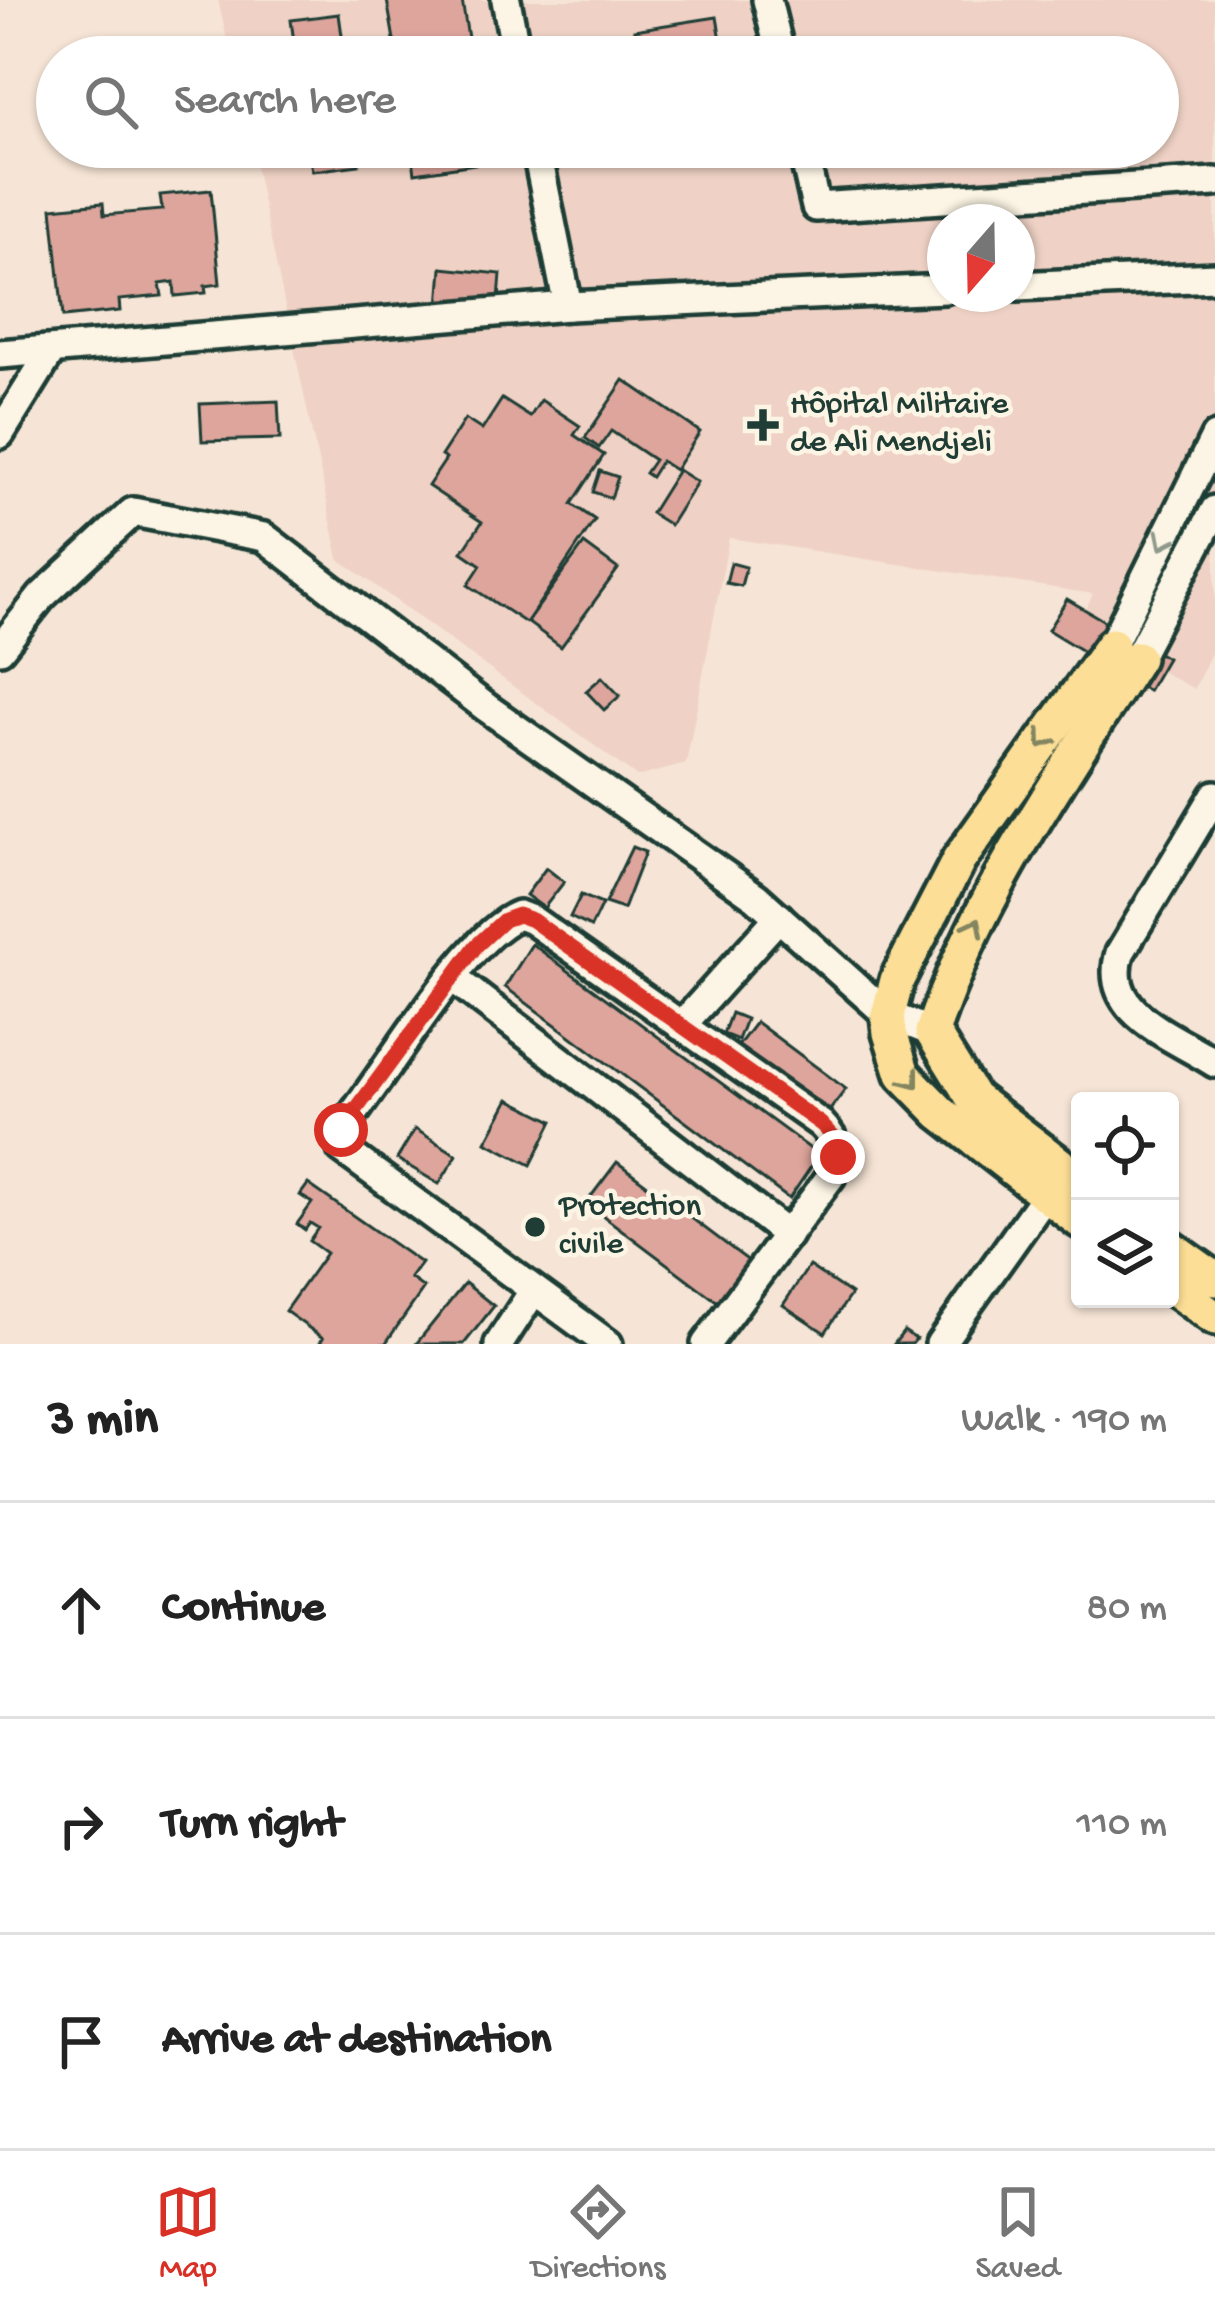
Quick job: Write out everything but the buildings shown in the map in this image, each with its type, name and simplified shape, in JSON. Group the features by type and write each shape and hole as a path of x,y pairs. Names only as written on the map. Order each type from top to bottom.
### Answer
{"main road":[{"path":"1071,1214 941,1113 903,1074 888,1015 897,980 958,860 1124,651"},
{"path":"1071,1173 974,1098 932,1033 967,941 1124,651"},
{"path":"1179,1253 1215,1279"},
{"path":"1179,1292 1215,1318"}],"lane":[{"path":"506,0 513,36"},
{"path":"767,0 776,36"},
{"path":"540,168 568,306"},
{"path":"807,168 816,207 1215,182"},
{"path":"1035,285 1215,277"},
{"path":"0,354 568,306 927,291"},
{"path":"5,417 52,350"},
{"path":"1124,651 1215,437"},
{"path":"1124,651 1215,510"},
{"path":"0,649 42,596 133,512 264,537 487,708 779,917 888,1015 932,1033"},
{"path":"1215,795 1120,953 1113,976 1123,1004 1215,1063"},
{"path":"608,1344 342,1149 341,1130 476,946 504,920 518,915 532,920 821,1124 835,1139 838,1157 831,1176 706,1344"},
{"path":"681,1026 779,917"},
{"path":"452,978 788,1235"},
{"path":"940,1344 1046,1196"},
{"path":"499,1344 534,1290"}],"shaded area":[{"name":"Hôpital Militaire de Ali Mendjeli","path":"218,0 1215,0 1215,645 1194,689 1077,627 1093,594 729,538 686,764 637,777 339,559 255,168 1179,168 1179,36 226,36"}],"place":[{"name":"Hôpital Militaire de Ali Mendjeli","path":"763,425"},
{"name":"Protection civile","path":"535,1227"}],"route":[{"path":"341,1130 476,946 504,920 518,915 532,920 821,1124 835,1139 838,1157"}]}
